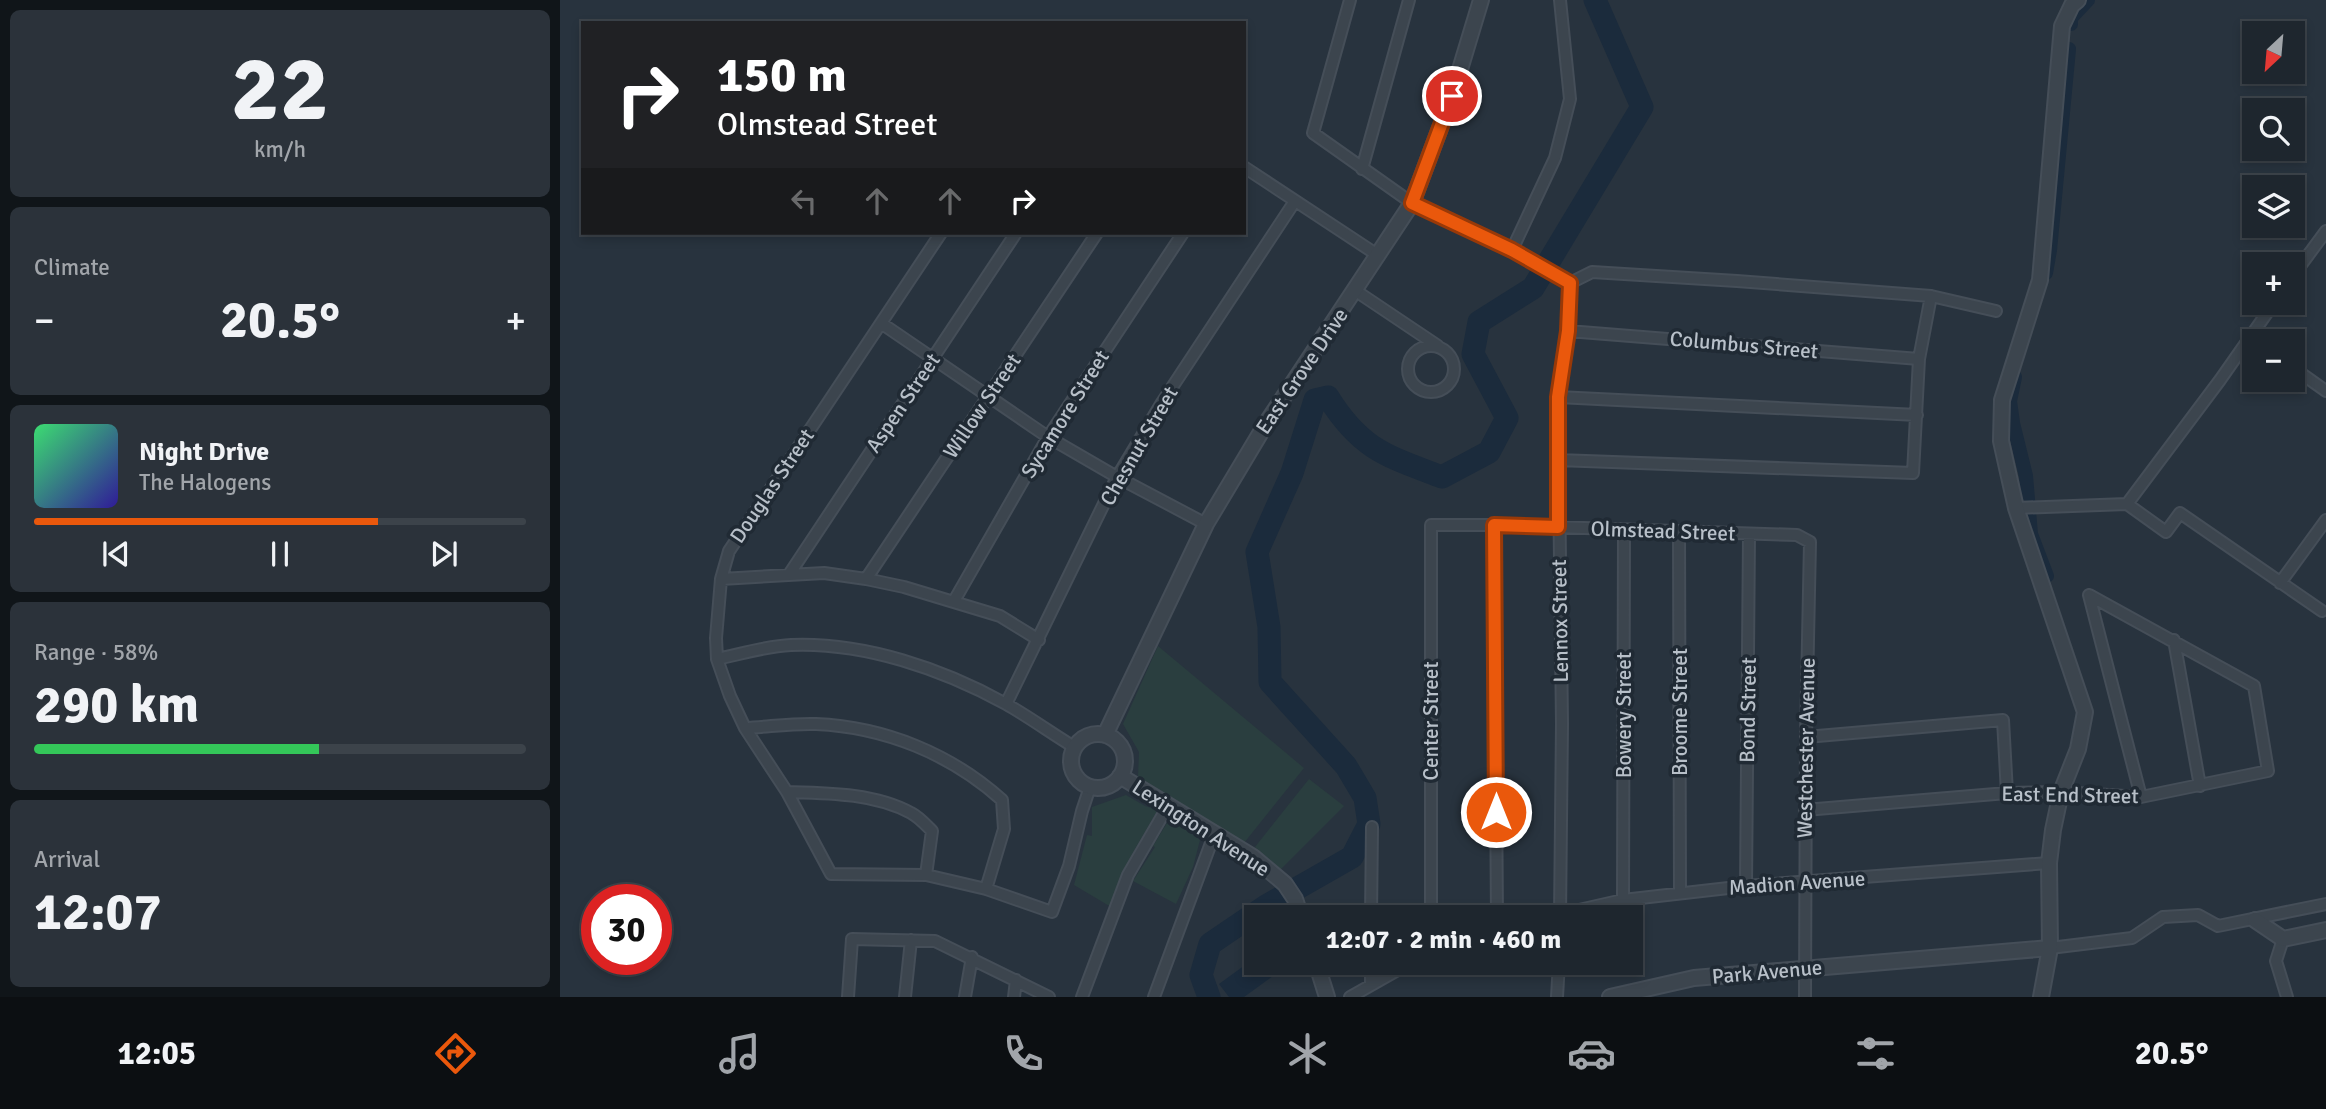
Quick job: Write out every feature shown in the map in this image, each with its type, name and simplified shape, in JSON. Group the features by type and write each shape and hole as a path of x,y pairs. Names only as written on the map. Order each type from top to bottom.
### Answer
{"street":[{"path":"1350,0 1313,133 1412,203 1512,250 1570,283 1592,272 1931,296 1996,311"},
{"path":"1362,169 1409,0"},
{"name":"East Grove Drive","path":"1105,735 1206,524 1267,422 1412,203 1452,96 1481,0"},
{"path":"1512,250 1555,158 1570,99 1560,0"},
{"path":"2042,997 2050,948 2049,863 2062,792 2078,749 2085,712 2017,508 2001,441 2002,400 2040,280 2062,26 2072,5 2078,0"},
{"path":"1246,168 1379,256"},
{"name":"Chesnut Street","path":"1006,704 1117,477 1161,404 1295,201"},
{"path":"2305,260 2326,232"},
{"name":"Douglas Street","path":"926,875 831,874 787,792 745,728 717,659 716,638 721,579 729,551 940,235"},
{"name":"Aspen Street","path":"790,573 1015,235"},
{"name":"Willow Street","path":"866,579 1096,235"},
{"name":"Sycamore Street","path":"954,601 1048,437 1183,235"},
{"name":"Lennox Street","path":"1560,905 1562,724 1558,397 1568,331 1570,283"},
{"path":"1356,291 1442,349 1452,360 1454,374 1451,381 1433,392 1418,388 1409,376 1410,361 1414,354 1427,346 1442,349"},
{"path":"1558,460 1913,473 1919,359 1931,296"},
{"path":"881,323 1048,437 1206,524"},
{"name":"Columbus Street","path":"1568,331 1919,359"},
{"path":"2127,503 2242,353"},
{"path":"2305,376 2326,391"},
{"path":"1558,397 1917,415"},
{"path":"2017,508 2127,503 2166,532 2180,513 2322,611"},
{"path":"2280,583 2326,520"},
{"name":"Olmstead Street","path":"1431,525 1797,535 1810,542"},
{"name":"Center Street","path":"1431,525 1431,905"},
{"path":"1494,525 1497,905"},
{"name":"Bowery Street","path":"1623,900 1624,530"},
{"name":"Broome Street","path":"1679,531 1681,893"},
{"name":"Bond Street","path":"1746,886 1749,535"},
{"name":"Westchester Avenue","path":"1804,997 1810,542"},
{"path":"721,579 790,573 824,573 866,579 904,587 1000,616 1039,639"},
{"name":"East End Street","path":"1805,810 2007,793 2062,792 2141,797 2268,771 2254,686 2089,595 2141,797"},
{"path":"2174,640 2200,786"},
{"path":"717,659 790,645 844,648 908,662 1006,704 1074,747"},
{"path":"1806,737 2003,720 2007,793"},
{"path":"745,728 816,724 880,733 941,755 979,779 1002,800 1004,829 986,888"},
{"path":"1105,735 1112,738 1122,749 1125,763 1121,776 1106,787 1090,787 1076,778 1072,771 1071,755 1074,747 1087,736 1105,735"},
{"name":"Lexington Avenue","path":"1121,776 1253,857 1285,884 1297,905"},
{"path":"787,792 832,793 879,802 912,813 932,831 926,875 986,888 1052,912 1069,866 1090,787"},
{"path":"1082,997 1128,875 1168,806"},
{"path":"1371,905 1372,827"},
{"path":"1154,997 1214,835"},
{"name":"Madion Avenue","path":"1603,905 1623,900 1746,886 2049,863"},
{"path":"2050,948 2132,937 2163,917 2198,915 2218,926 2326,904"},
{"path":"2255,920 2283,939 2326,930"},
{"path":"848,997 852,939 935,941 1049,997"},
{"path":"2283,939 2276,961 2287,997"},
{"path":"905,997 911,940"},
{"name":"Park Avenue","path":"1610,997 1694,978 2050,948"},
{"path":"965,997 972,957"},
{"path":"1320,975 1327,997"},
{"path":"1371,975 1371,983"},
{"path":"1350,997 1387,975"},
{"path":"1557,997 1558,975"},
{"path":"1014,997 1016,980"}],"green space":[{"path":"1158,646 1304,768 1244,843 1138,777 1139,752 1123,724"},
{"path":"1309,779 1344,806 1280,870 1255,847"},
{"path":"1126,795 1158,810 1135,849 1111,907 1074,885 1087,835 1092,836 1092,807"},
{"path":"1170,818 1200,840 1193,867 1176,904 1133,881"}],"water":[{"path":"1244,966 1244,975 1273,976 1244,997 1229,997 1219,984"}],"waterway":[{"path":"1209,997 1201,975 1210,944 1266,906 1352,857 1369,824 1365,798 1346,766 1270,682 1269,627 1257,552 1292,473 1315,400 1328,397 1352,429 1377,449 1442,477 1489,452 1507,418 1473,354 1479,322 1533,288 1642,107 1595,0"},
{"path":"2071,24 2071,18 2088,0"},
{"path":"2046,273 2069,49"},
{"path":"2015,377 2010,401 2013,423 2026,476 2031,534 2047,576"}],"route":[{"path":"1452,96 1412,203 1512,250 1570,283 1568,331 1558,397 1558,527 1494,525 1496,812"}]}
